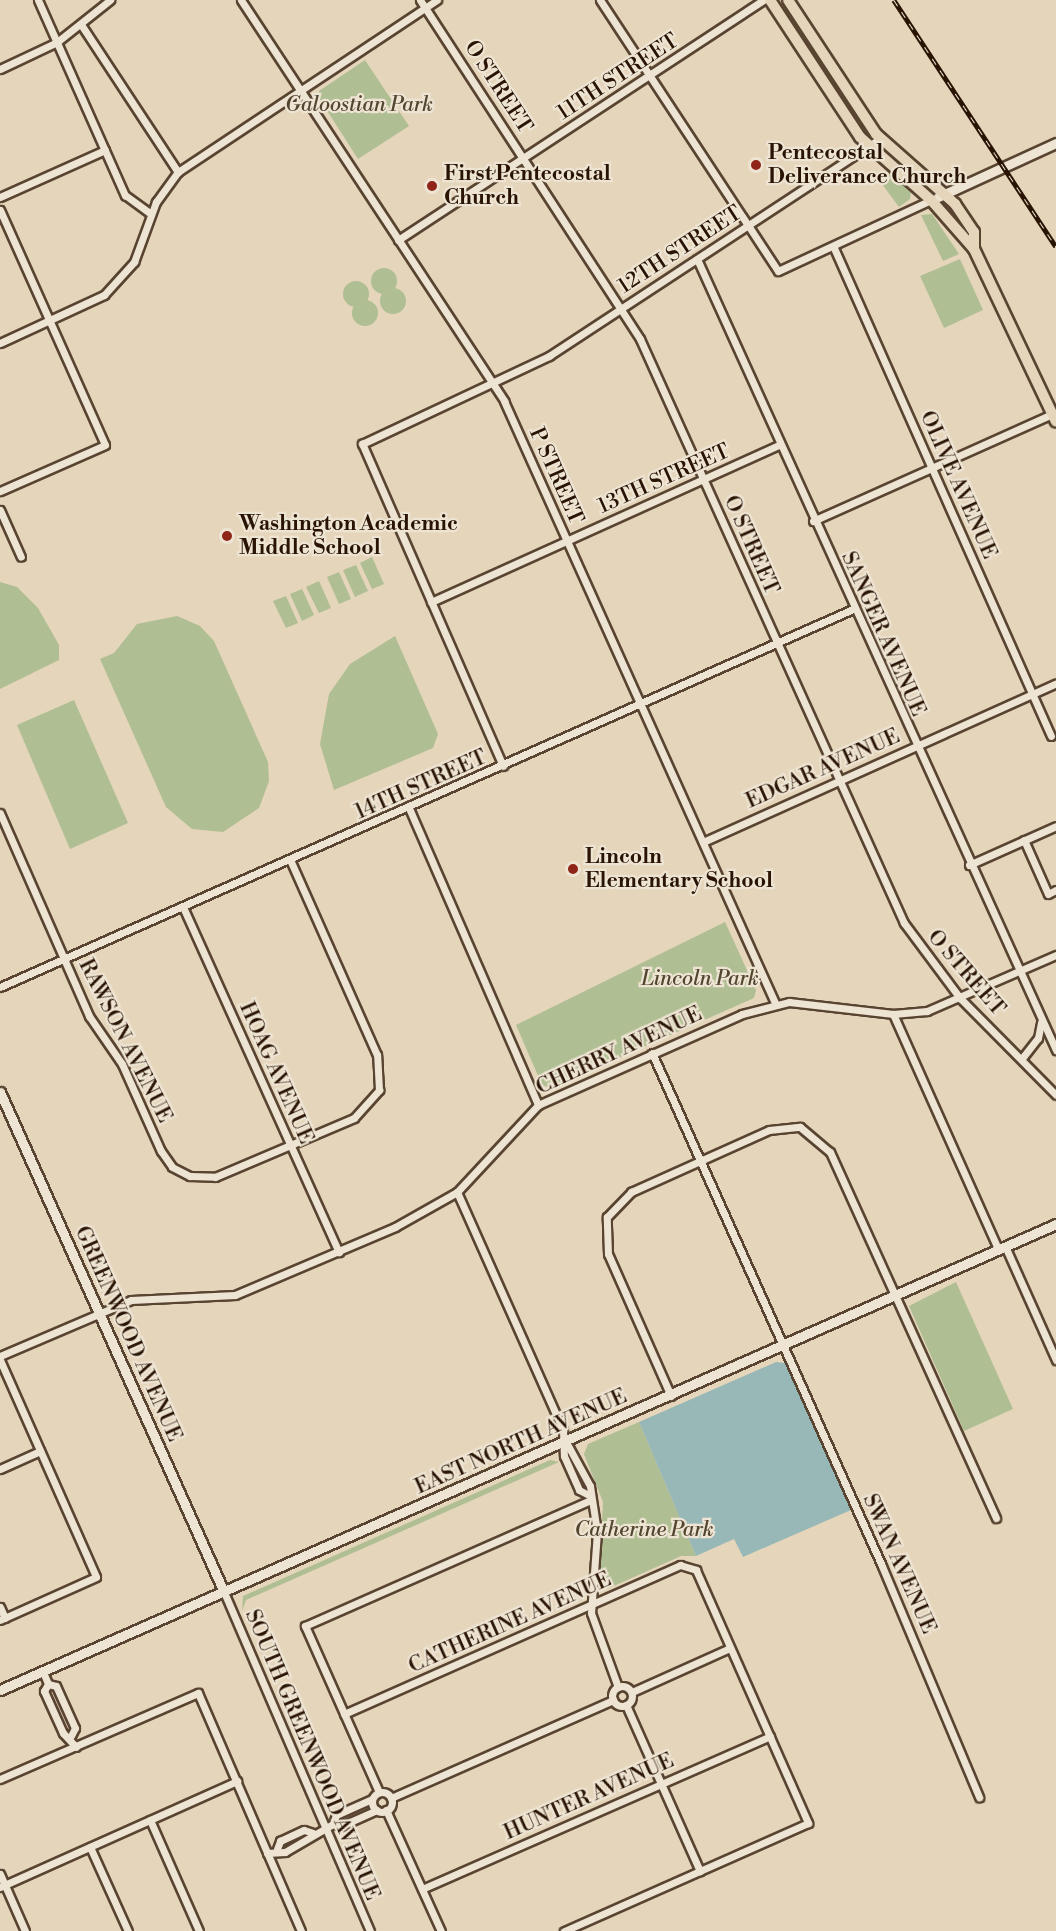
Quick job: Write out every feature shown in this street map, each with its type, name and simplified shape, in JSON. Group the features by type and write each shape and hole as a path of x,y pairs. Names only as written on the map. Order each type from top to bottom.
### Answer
{"main road":[{"path":"770,0 869,147 931,200 974,249 1054,418"},
{"path":"788,0 853,100 881,138 946,193 974,232 974,249"},
{"path":"812,65 842,97 853,100"}],"street":[{"path":"39,0 130,203 151,214"},
{"path":"0,69 57,42 82,26 110,0"},
{"name":"P STREET","path":"241,0 493,383 642,704 775,1003"},
{"name":"O STREET","path":"420,0 621,308 704,480 904,923 960,998 1023,1057 1056,1095"},
{"path":"0,343 96,300 117,284 139,251 151,214 178,172 437,0"},
{"path":"600,0 778,271 834,248 931,200 1056,143"},
{"name":"11TH STREET","path":"398,240 764,0"},
{"path":"82,26 178,172"},
{"name":"12TH STREET","path":"431,602 362,444 549,356 881,138"},
{"path":"0,197 105,150"},
{"path":"0,210 105,445 0,491"},
{"name":"OLIVE AVENUE","path":"834,248 1051,736"},
{"name":"SANGER AVENUE","path":"697,259 969,865 1056,1050"},
{"path":"813,521 932,467 1054,418"},
{"name":"13TH STREET","path":"431,602 779,445"},
{"path":"0,510 21,557"},
{"path":"431,602 503,766"},
{"name":"14TH STREET","path":"0,987 409,808 853,609"},
{"name":"EDGAR AVENUE","path":"703,842 1056,683"},
{"path":"409,808 538,1105"},
{"name":"RAWSON AVENUE","path":"0,813 64,958 172,1167 190,1176 215,1177 364,1111 381,1080 377,1055 290,860"},
{"path":"969,865 1056,826"},
{"path":"1024,840 1048,894 1056,890"},
{"name":"HOAG AVENUE","path":"183,907 339,1252"},
{"name":"CHERRY AVENUE","path":"0,1358 98,1313 144,1298 235,1295 339,1252 457,1192 538,1105 652,1053 775,1003 893,1014 927,1011 1056,955"},
{"path":"893,1014 1056,1360"},
{"path":"1023,1057 1038,1038 1041,1022"},
{"name":"SWAN AVENUE","path":"652,1053 784,1345 979,1797"},
{"name":"GREENWOOD AVENUE","path":"0,1092 224,1592"},
{"path":"671,1396 608,1254 604,1227 620,1199 700,1161 769,1130 787,1126 811,1132 830,1152 996,1518"},
{"path":"457,1192 566,1442 579,1460 597,1532 591,1606 596,1637 618,1687 613,1700"},
{"name":"EAST NORTH AVENUE","path":"0,1690 671,1396 1056,1224"},
{"path":"0,1358 96,1577 2,1619 0,1607"},
{"path":"566,1442 564,1456 579,1490 590,1498"},
{"path":"0,1469 40,1451"},
{"path":"391,1798 379,1792 305,1626 590,1498"},
{"name":"CATHERINE AVENUE","path":"344,1714 689,1564 730,1648"},
{"name":"SOUTH GREENWOOD AVENUE","path":"224,1592 370,1931"},
{"path":"564,1931 808,1822 730,1648 632,1692 626,1705"},
{"path":"43,1672 48,1684 44,1692 63,1733 71,1736 75,1746"},
{"path":"48,1684 56,1686 75,1728 71,1736"},
{"path":"618,1687 632,1692"},
{"path":"0,1779 198,1693 301,1931"},
{"path":"441,1931 386,1810 391,1798 613,1700 626,1705 700,1871"},
{"name":"HUNTER AVENUE","path":"422,1889 770,1736"},
{"path":"2,1886 237,1781"},
{"path":"333,1824 336,1815 372,1799 379,1792"},
{"path":"372,1799 377,1810"},
{"path":"267,1853 277,1849 285,1852 309,1841 313,1833 325,1827 333,1824 341,1826 377,1810 386,1810"},
{"path":"150,1820 199,1931"},
{"path":"277,1849 280,1841 303,1830 313,1833"},
{"path":"90,1847 128,1931"},
{"path":"0,1874 2,1886 25,1931"}],"green space":[{"name":"Galoostian Park","path":"365,60 409,126 358,159 319,98 319,91"},
{"path":"889,173 911,191 910,199 899,207 882,184"},
{"path":"932,214 959,254 943,261 921,215"},
{"path":"960,259 983,310 944,328 920,276"},
{"path":"384,268 393,272 397,281 393,290 384,294 375,290 371,281 375,272"},
{"path":"356,281 365,285 369,294 365,303 356,307 347,303 343,294 347,285"},
{"path":"393,288 402,292 406,301 402,310 393,314 384,310 380,301 384,292"},
{"path":"365,300 374,304 378,313 374,322 365,326 356,322 352,313 356,304"},
{"path":"372,557 384,584 372,589 360,563"},
{"path":"356,565 368,591 355,597 343,570"},
{"path":"339,572 351,599 339,604 327,577"},
{"path":"319,581 331,608 319,613 306,587"},
{"path":"0,582 17,587 38,608 59,645 59,660 0,689"},
{"path":"302,589 314,615 302,621 290,594"},
{"path":"286,596 298,623 286,628 273,601"},
{"path":"177,616 200,626 214,641 268,762 269,781 259,808 223,832 192,829 166,807 100,659 114,653 137,624"},
{"path":"395,636 438,734 433,748 334,790 320,744 329,694 350,664"},
{"path":"74,700 128,823 70,849 17,725"},
{"name":"Lincoln Park","path":"725,922 756,990 754,998 551,1088 542,1085 516,1025"},
{"path":"956,1282 1013,1409 964,1431 909,1306"},
{"name":"Catherine Park","path":"639,1422 696,1556 681,1556 607,1589 599,1581 603,1502 584,1454 588,1444"},
{"path":"550,1460 559,1462 246,1600 242,1611 243,1596"}],"water":[{"path":"776,1362 785,1363 851,1510 743,1557 734,1539 696,1556 639,1422"}],"railway":[{"path":"894,0 1056,247"}],"place":[{"name":"Pentecostal Deliverance Church","path":"756,165"},
{"name":"First Pentecostal Church","path":"432,186"},
{"name":"Washington Academic Middle School","path":"227,536"},
{"name":"Lincoln Elementary School","path":"573,869"}]}
